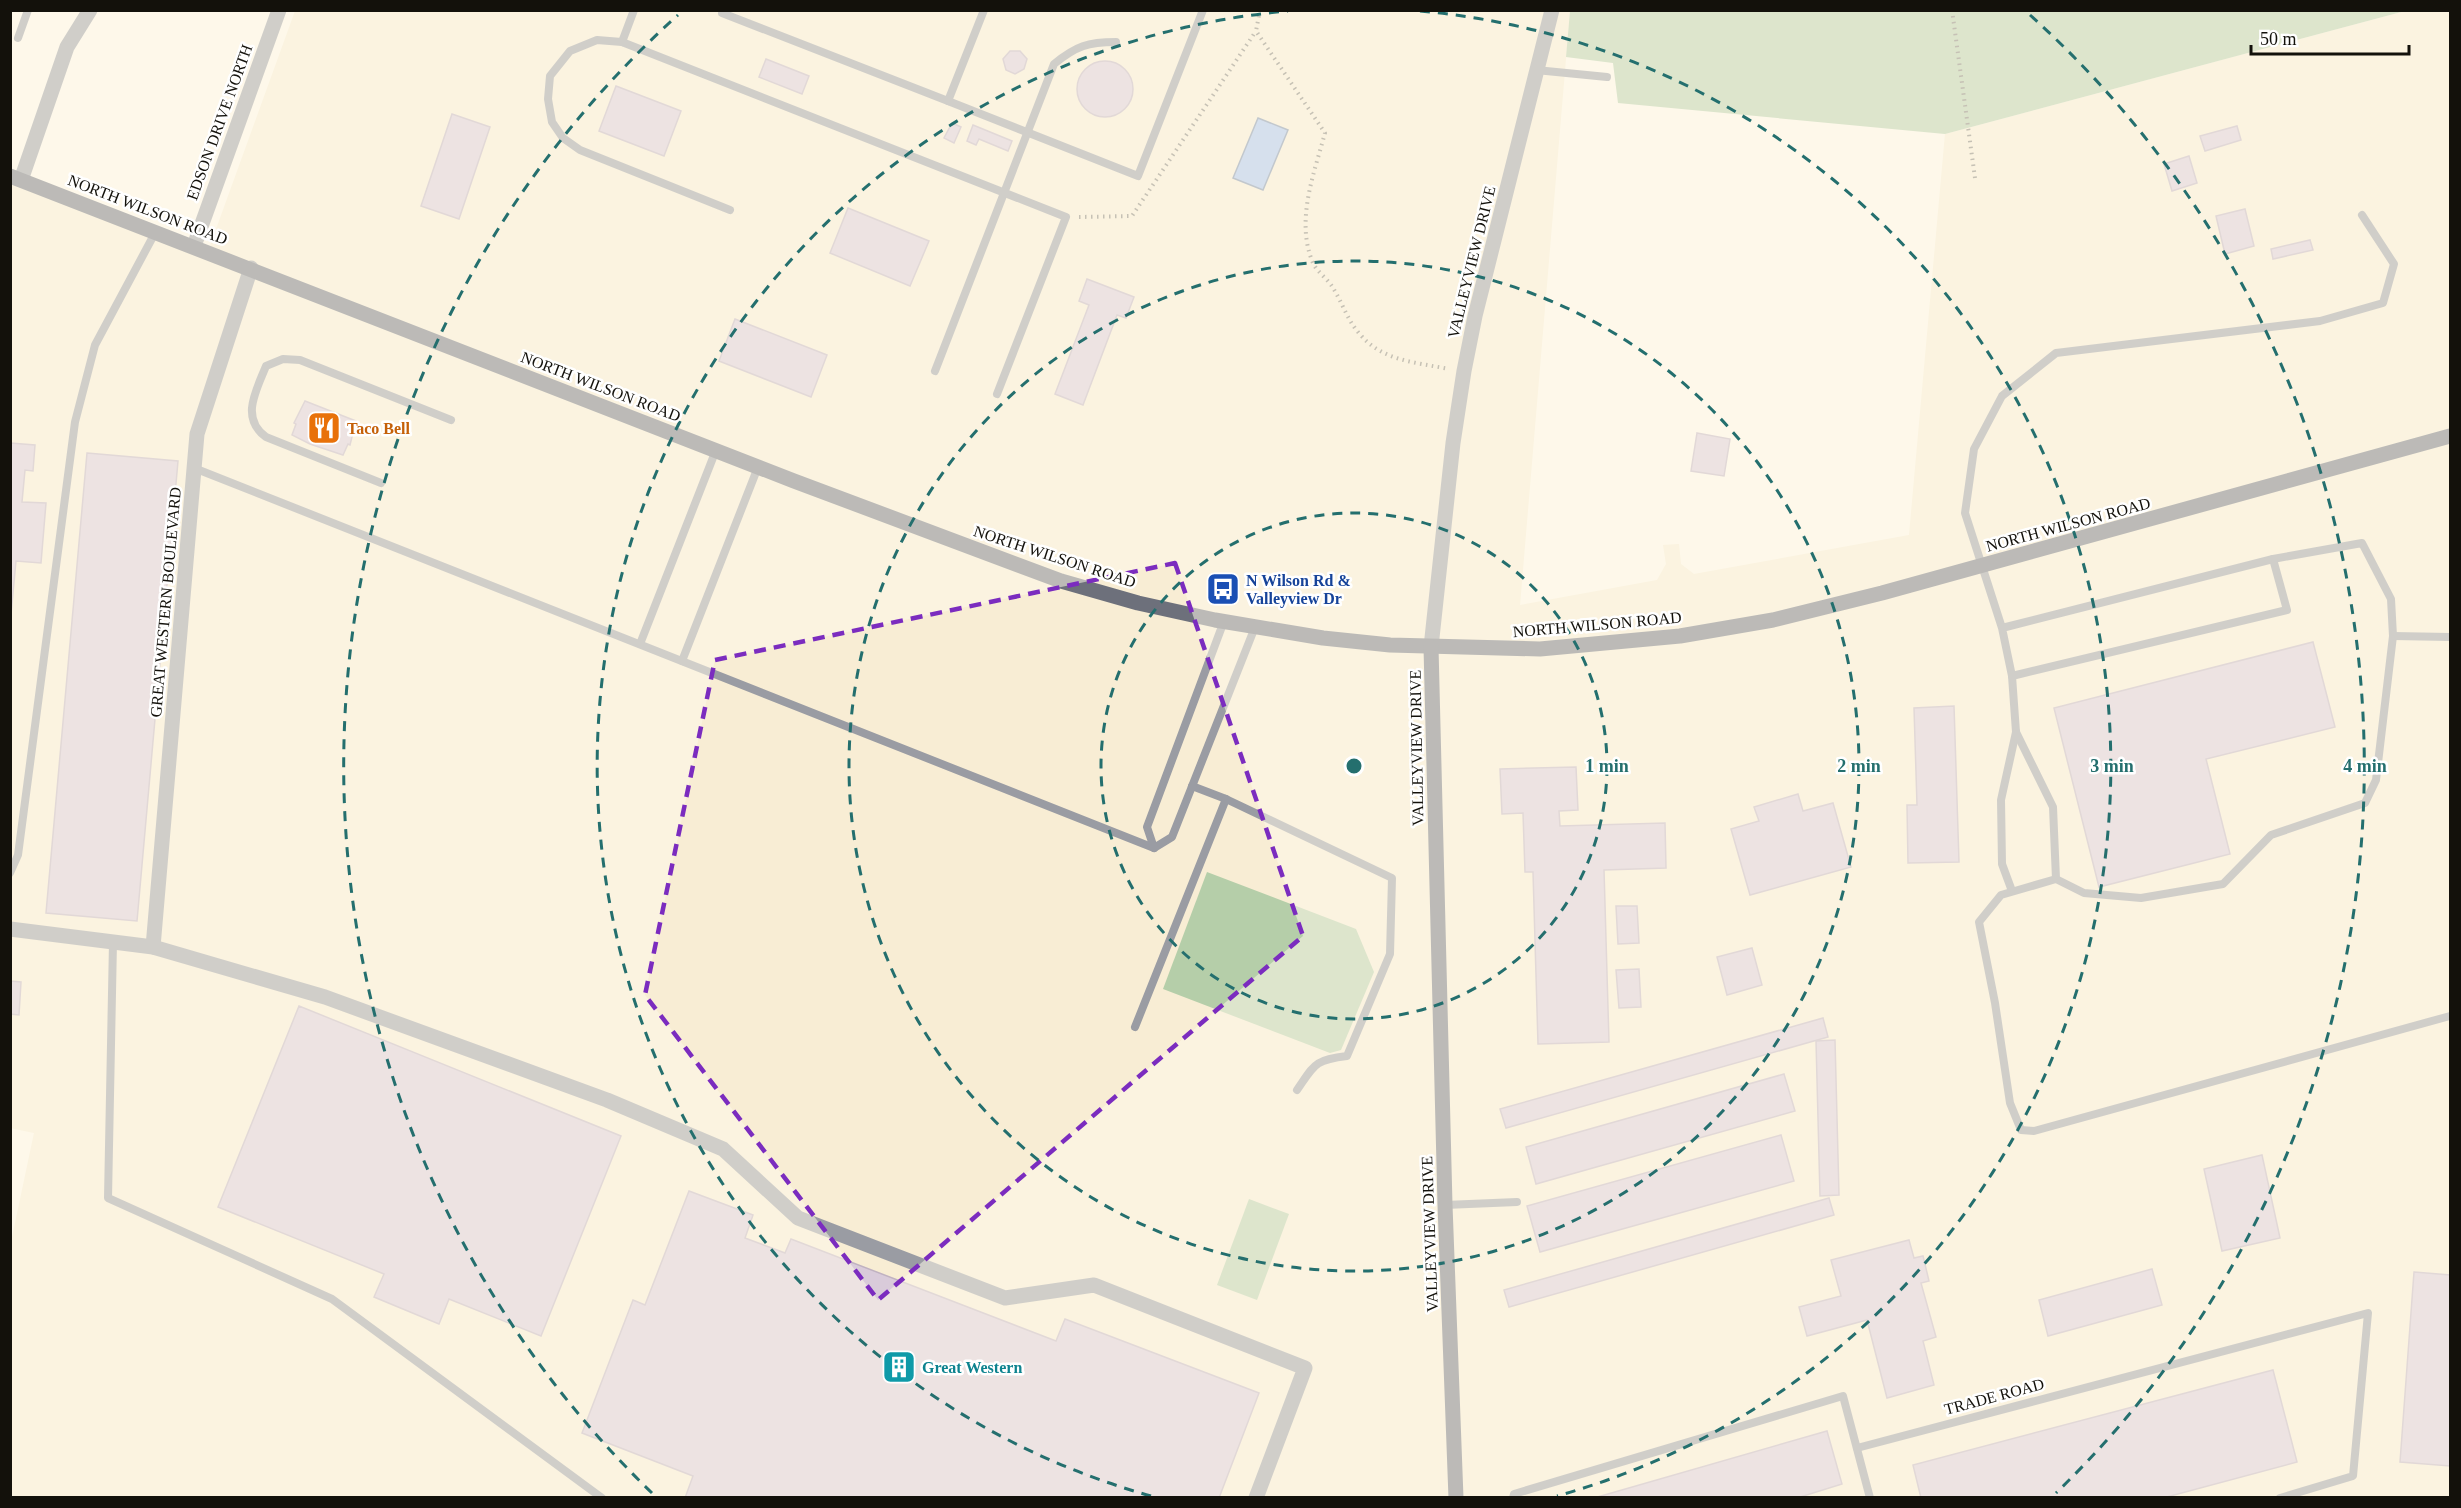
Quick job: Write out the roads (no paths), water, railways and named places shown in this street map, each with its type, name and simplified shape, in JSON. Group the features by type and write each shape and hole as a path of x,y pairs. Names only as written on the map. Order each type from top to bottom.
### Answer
{"main road":[{"name":"NORTH WILSON ROAD","path":"16,178 758,467 1061,581 1138,603 1255,627 1323,638 1431,647 1540,649 1680,636 1773,620 1882,593 2451,436"},
{"name":"VALLEYVIEW DRIVE","path":"1431,647 1445,1205 1456,1497"}],"street":[{"path":"16,178 67,47 90,10"},
{"name":"EDSON DRIVE NORTH","path":"194,246 279,10"},
{"name":"VALLEYVIEW DRIVE","path":"1431,647 1453,443 1464,371 1552,10"},
{"name":"GREAT WESTERN BOULEVARD","path":"153,947 197,434 250,268"},
{"path":"10,929 153,947 325,997 607,1100 723,1149 798,1218 1005,1298 1094,1285 1305,1368 1256,1497"}],"lane":[{"path":"18,38 28,10"},
{"path":"621,42 634,10"},
{"path":"723,10 722,13 1138,176 1203,10"},
{"path":"948,101 984,10"},
{"path":"730,210 580,150 563,138 552,122 548,99 550,76 570,51 597,40 621,42 1066,218 997,394"},
{"path":"935,371 1054,64 1070,50 1093,42 1116,42"},
{"path":"1536,70 1607,77"},
{"path":"2012,891 2002,864 2001,800 2016,732 2012,676 2001,628 1965,513 1974,449 2002,396 2056,353 2320,321 2383,303 2394,264 2362,215"},
{"path":"10,873 18,855 75,422 95,345 156,231"},
{"path":"381,483 266,437 256,430 253,400 266,366 283,359 300,360 451,420"},
{"path":"640,644 716,450"},
{"path":"682,661 758,467"},
{"path":"194,468 1154,848"},
{"path":"2001,628 2273,559 2362,543 2391,599 2393,636 2376,780 2365,803 2271,835 2223,884 2141,898 2084,893 2055,879 2001,895 1979,922 1995,1003 2010,1103 2021,1131 2034,1131 2451,1016"},
{"path":"2012,676 2287,610 2273,559"},
{"path":"1154,848 1147,827 1224,621"},
{"path":"1154,848 1172,837 1255,627"},
{"path":"2393,636 2451,637"},
{"path":"2016,732 2053,807 2055,879"},
{"path":"1192,786 1226,799 1392,878 1390,954 1347,1056 1326,1059 1314,1065 1297,1090"},
{"path":"1135,1027 1226,799"},
{"path":"113,942 108,1198 332,1299 602,1497"},
{"path":"1445,1205 1517,1203"},
{"name":"TRADE ROAD","path":"1857,1448 2368,1313 2353,1476 2280,1497"},
{"path":"1514,1497 1514,1494 1843,1396 1870,1497"}],"water":[{"path":"1258,118 1288,130 1263,190 1233,178"}],"place":[{"name":"Taco Bell","path":"324,428"},
{"name":"N Wilson Rd & Valleyview Dr","path":"1223,589"},
{"name":"Great Western","path":"899,1367"}]}
